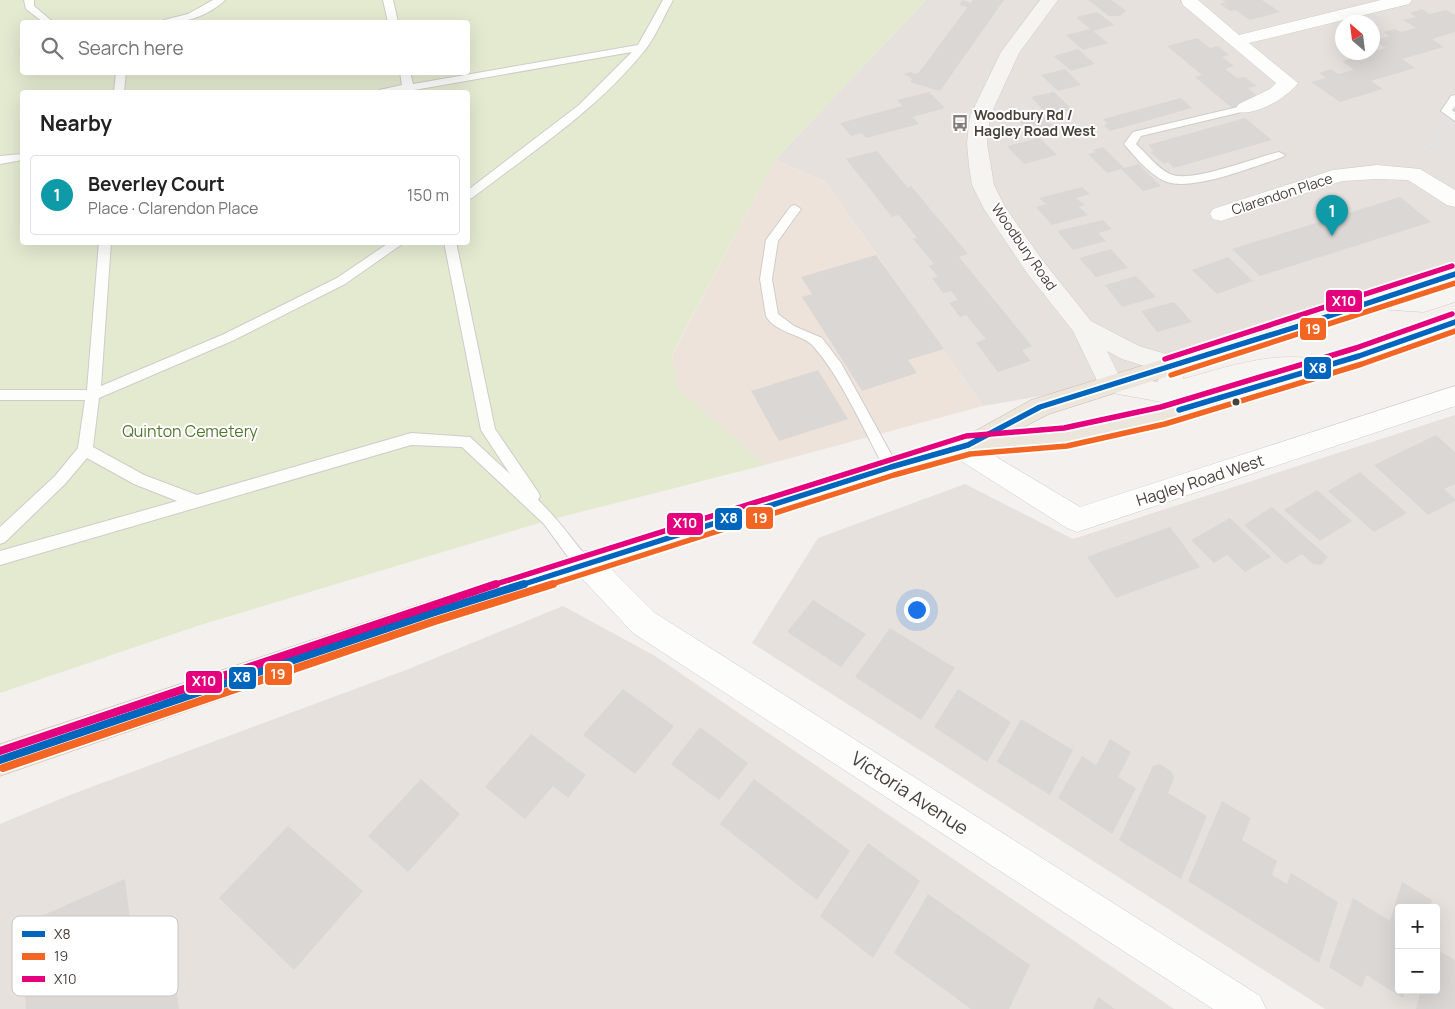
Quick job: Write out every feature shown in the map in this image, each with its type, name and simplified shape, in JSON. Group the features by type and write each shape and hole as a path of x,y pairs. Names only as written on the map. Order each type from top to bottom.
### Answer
{"highway":[{"path":"0,760 300,656 891,467 964,446 1040,408 1377,301 1455,274"},
{"path":"1317,369 1378,350 1455,322"},
{"path":"964,446 1065,437 1165,404"}],"street":[{"name":"Woodbury Road","path":"1048,0 1010,52 980,116 977,143 983,186 995,209 1035,267 1083,327 1111,384"},
{"path":"1235,41 1403,0"},
{"path":"1189,1 1288,83 1277,93 1246,108"},
{"name":"Clarendon Place","path":"1220,214 1340,175 1376,172 1413,174 1455,200"},
{"path":"1377,301 1424,304 1455,294"},
{"name":"Woodbury Road","path":"1083,327 1131,353 1174,366"},
{"path":"1165,404 1174,366"},
{"path":"1111,384 1165,404 1264,367 1317,369"},
{"name":"Hagley Road West","path":"964,446 1076,520 1455,396"},
{"name":"Victoria Avenue","path":"586,564 644,623 1247,1009"}],"lane":[{"path":"30,0 30,7 46,20"},
{"path":"175,20 191,16 220,0"},
{"path":"388,0 393,20"},
{"path":"470,193 584,106 642,47 668,0"},
{"path":"405,75 409,90 642,47"},
{"path":"119,90 121,75"},
{"path":"1455,98 1446,111 1455,118"},
{"path":"1246,108 1137,134 1130,144 1171,180 1188,181 1279,155"},
{"path":"0,160 20,157"},
{"path":"795,209 772,240 766,279 772,316 790,329 817,341 836,368 891,467"},
{"path":"0,537 60,480 86,450 93,395 105,245"},
{"path":"0,395 93,395 227,338 341,281 395,245"},
{"path":"451,245 488,430 549,520 577,556 586,564"},
{"path":"0,558 411,439 465,441 549,520"},
{"path":"86,450 112,468 151,486 197,501"}],"shaded area":[{"path":"926,0 1455,0 1455,108 1424,148 1455,162 1455,274 1111,384 983,406 825,181 775,160"},
{"path":"1455,108 1455,162 1424,148"},
{"path":"775,160 825,181 983,406 765,465 677,388 672,355"},
{"path":"1455,415 1455,1009 1325,1009 752,643 818,538 965,484 1073,539"},
{"path":"563,606 655,656 1174,1009 0,1009 0,824 70,795 406,670"}],"green space":[{"name":"Quinton Cemetery","path":"0,0 926,0 775,160 672,354 677,388 765,465 549,520 200,625 0,693"}],"building":[{"path":"962,0 971,3 973,0 1004,0 940,91 910,82 912,79 904,74 910,72 917,74 924,66 966,9 967,7 959,5"},
{"path":"1088,0 1112,0 1126,11 1120,16 1109,16"},
{"path":"1222,0 1262,0 1280,12 1250,20 1236,10 1230,11 1220,4 1225,2"},
{"path":"1422,9 1430,14 1446,10 1455,15 1455,32 1432,39 1444,47 1402,59 1415,68 1371,81 1383,89 1340,102 1311,82 1326,78 1319,73 1331,69 1338,74 1354,70 1342,61 1380,60 1380,50 1386,48 1380,44 1380,39 1389,36 1383,32 1395,29 1401,32 1416,28 1403,20 1416,17 1410,13"},
{"path":"1097,12 1114,25 1093,31 1108,43 1083,50 1066,35 1090,29 1076,17"},
{"path":"1197,38 1210,48 1218,46 1229,55 1222,57 1234,66 1225,69 1237,78 1245,77 1257,86 1248,88 1262,100 1232,108 1195,77 1202,75 1167,46"},
{"path":"1078,49 1095,64 1071,71 1054,56"},
{"path":"1065,69 1081,85 1058,91 1041,75"},
{"path":"929,92 945,108 913,117 919,124 866,138 862,133 851,136 840,123 902,106 897,100"},
{"path":"1054,92 1072,109 1048,115 1031,97"},
{"path":"1181,98 1192,108 1110,131 1104,125 1108,124 1103,119"},
{"path":"1043,115 1060,133 1040,138 1057,155 1024,164 1007,146 1035,139 1019,121"},
{"path":"1245,118 1272,140 1174,168 1168,162 1164,164 1150,152 1154,151 1148,145"},
{"path":"1103,147 1124,168 1138,164 1161,186 1143,191 1121,169 1107,173 1088,154 1096,152 1093,150"},
{"path":"877,151 908,188 911,186 968,254 959,257 1032,346 1022,350 1031,361 998,372 976,343 986,339 966,315 960,317 949,303 958,300 951,291 943,293 932,278 938,277 929,266 934,264 913,239 917,238 899,215 892,217 846,159"},
{"path":"1082,187 1090,194 1076,198 1085,205 1079,207 1088,215 1052,225 1036,207 1046,204 1039,198"},
{"path":"1400,197 1431,222 1260,276 1232,249"},
{"path":"1103,220 1112,229 1098,233 1106,241 1073,250 1057,231"},
{"path":"1111,249 1128,268 1096,277 1079,258"},
{"path":"876,255 944,349 908,360 917,373 862,391 802,297 812,294 801,277"},
{"path":"1228,257 1253,281 1217,294 1192,270"},
{"path":"1136,276 1156,297 1122,307 1105,285"},
{"path":"1174,302 1192,322 1157,332 1141,311"},
{"path":"818,370 848,419 779,441 751,391"},
{"path":"1436,435 1455,452 1455,484 1444,489 1455,501 1428,515 1374,465"},
{"path":"1360,472 1407,513 1374,532 1328,491"},
{"path":"1317,490 1352,521 1320,541 1284,510"},
{"path":"1272,507 1328,557 1321,565 1313,564 1302,554 1286,564 1244,525"},
{"path":"1230,518 1271,557 1245,572 1227,555 1214,563 1191,540"},
{"path":"1170,527 1200,567 1116,598 1087,557"},
{"path":"813,600 866,634 841,667 787,632"},
{"path":"890,628 955,668 921,720 855,677"},
{"path":"623,689 674,726 635,774 583,735"},
{"path":"958,689 1011,722 987,762 934,727"},
{"path":"1021,719 1073,750 1050,795 997,762"},
{"path":"700,727 748,763 719,800 671,764"},
{"path":"531,734 586,775 568,798 553,786 525,819 485,787"},
{"path":"1110,739 1131,752 1118,777 1136,788 1112,834 1058,798 1082,756 1096,765"},
{"path":"1160,764 1172,772 1174,778 1168,793 1207,816 1181,879 1119,840 1153,766"},
{"path":"421,779 460,814 408,872 368,836"},
{"path":"754,779 850,851 817,900 720,824"},
{"path":"1222,801 1251,818 1242,840 1277,861 1272,875 1287,884 1291,873 1338,902 1319,963 1188,881"},
{"path":"288,826 363,891 294,970 219,898"},
{"path":"868,843 920,881 873,958 820,916"},
{"path":"125,879 130,916 41,916"},
{"path":"1402,882 1432,900 1431,904 1395,904"},
{"path":"928,894 1030,965 1009,1009 971,1009 894,953"},
{"path":"1353,898 1390,921 1395,905 1395,993 1366,975 1362,988 1329,967"},
{"path":"1440,951 1455,960 1455,1009 1416,1009 1420,994 1440,994"},
{"path":"25,996 177,996 179,1009 26,1009"},
{"path":"1098,997 1115,1009 1093,1009"}],"transit line":[{"name":"X10","path":"1165,359 1452,266"},
{"name":"X8","path":"0,760 432,613 891,467 968,445 1040,407 1299,326 1455,274"},
{"name":"19","path":"1171,375 1455,283"},
{"name":"X10","path":"0,751 429,605 889,459 966,436 1064,428 1161,407 1356,348 1452,314"},
{"name":"X8","path":"1179,410 1359,356 1455,322"},
{"name":"19","path":"3,768 435,621 894,475 970,454 1067,446 1165,424 1362,364 1455,331"}],"place":[{"name":"Woodbury Rd / Hagley Road West","path":"960,123"},
{"name":"Beverley Court","path":"1332,236"}]}
